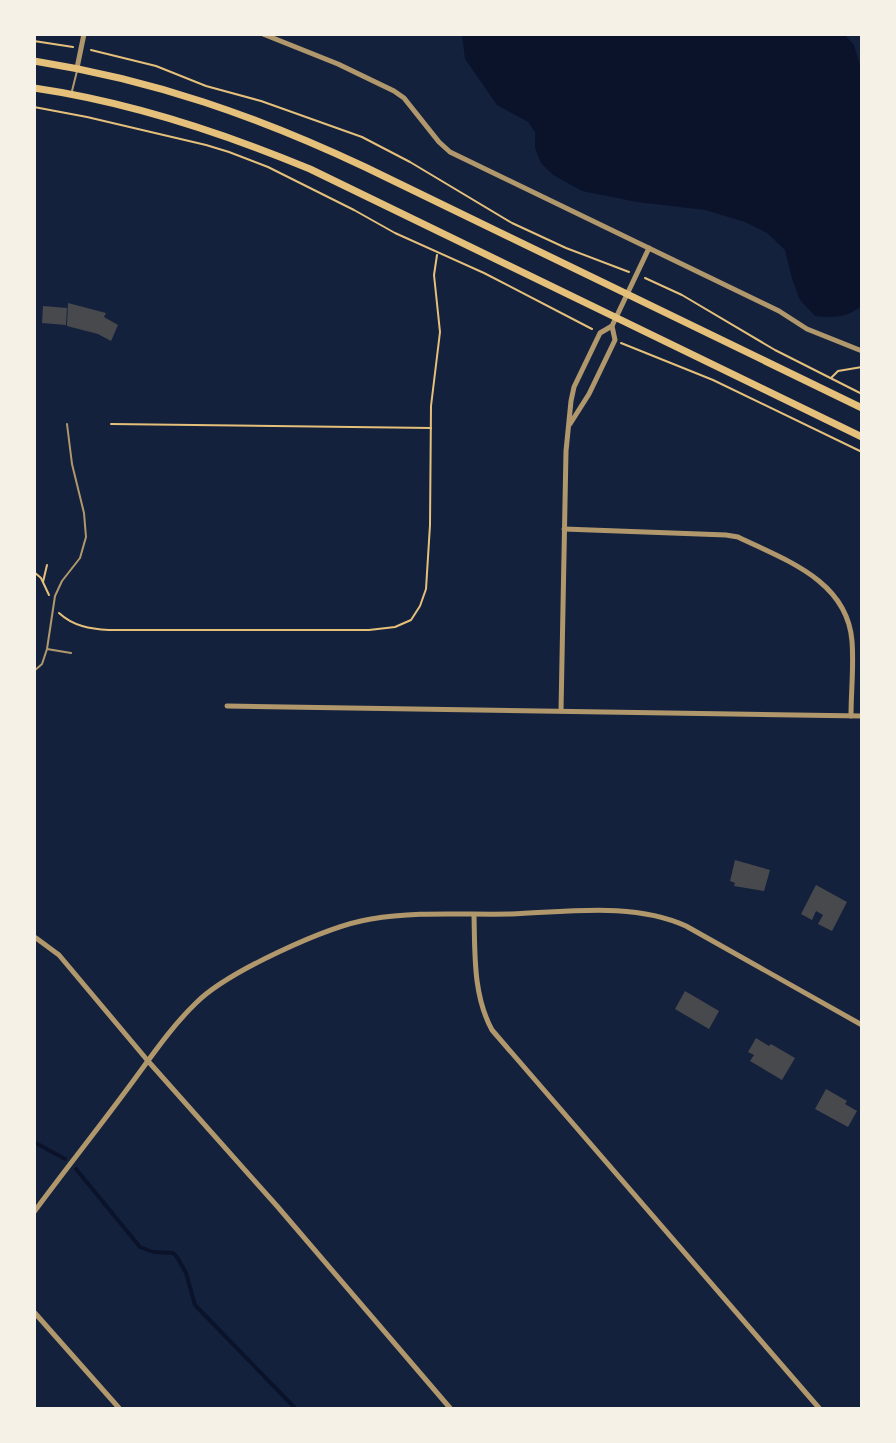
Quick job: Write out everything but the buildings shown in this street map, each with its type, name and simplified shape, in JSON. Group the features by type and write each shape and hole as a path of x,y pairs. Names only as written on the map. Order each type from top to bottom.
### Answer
{"main road":[{"path":"34,61 77,68 171,91 285,130 861,408"},
{"path":"34,88 71,94 182,121 310,169 614,322 861,437"}],"street":[{"path":"77,68 84,34"},
{"path":"263,34 390,88 404,98 439,142 450,152 779,311 807,328 861,351"},
{"path":"561,711 566,451 574,387 600,333 614,322 649,248"},
{"path":"569,425 589,394 615,340 614,322"},
{"path":"564,529 726,535 743,540 815,576 832,592 848,621 852,641 851,716"},
{"path":"227,706 861,716"},
{"path":"34,1212 148,1061 197,1002 239,973 283,951 323,934 370,919 433,914 615,912 670,918 861,1025"},
{"path":"474,915 479,1000 492,1030 819,1408"},
{"path":"36,938 59,955 148,1061 277,1206 450,1408"},
{"path":"34,1312 118,1408"}],"lane":[{"path":"71,94 77,68"},
{"path":"34,671 42,664 47,649 55,596 62,581 83,552 86,537 84,513 73,470 68,424"},
{"path":"47,649 71,653"}],"path":[{"path":"34,41 70,46"},
{"path":"93,51 156,66 206,86 271,104 363,137 410,162 512,223 566,248 624,270"},
{"path":"34,107 87,117 229,152 275,170 437,254 484,273 589,328"},
{"path":"34,572 43,582 53,605 63,617 79,626 102,630 369,630 388,629 404,624 417,614 426,589 430,532 432,394 440,332 434,275 437,254"},
{"path":"646,278 682,295 775,350 861,394"},
{"path":"628,346 719,383 861,452"},
{"path":"831,378 838,371 861,367"},
{"path":"111,424 431,428"},
{"path":"43,582 47,565"}],"water":[{"path":"462,35 845,35 854,45 861,68 861,306 840,316 815,316 800,300 785,250 767,233 745,222 705,210 637,202 582,191 553,175 541,163 535,148 535,132 528,122 497,105 465,59"}],"waterway":[{"path":"34,1142 65,1159"},
{"path":"76,1169 140,1247 153,1252 173,1253 177,1257 186,1273 195,1305 295,1408"}]}
